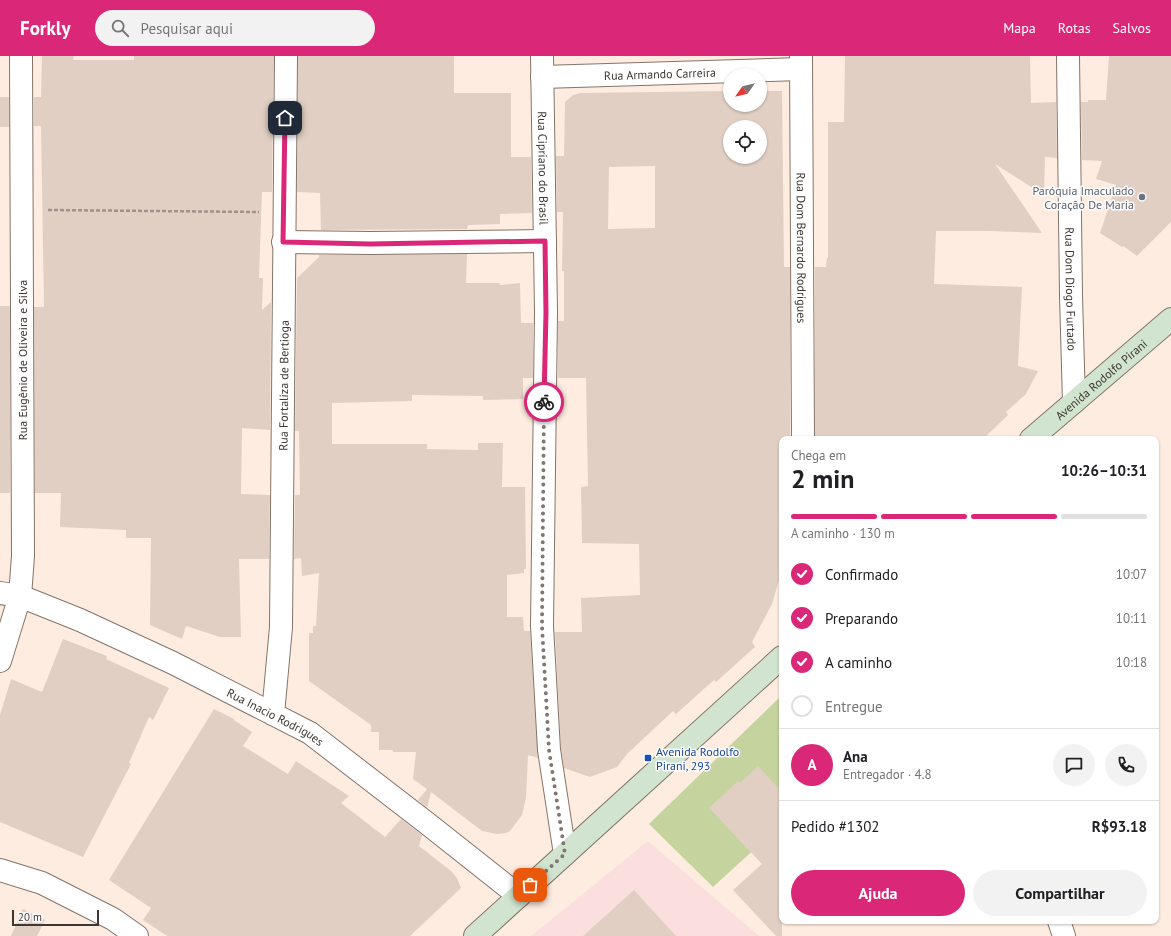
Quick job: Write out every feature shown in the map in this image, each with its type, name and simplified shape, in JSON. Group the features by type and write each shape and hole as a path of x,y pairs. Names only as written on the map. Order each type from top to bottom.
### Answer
{"main road":[{"name":"Avenida Rodolfo Pirani","path":"1034,436 1171,319"},
{"path":"475,936 779,660"}],"street":[{"name":"Rua Eugênio de Oliveira e Silva","path":"0,661 10,594 23,556 21,56"},
{"name":"Rua Fortaliza de Bertioga","path":"273,714 281,627 283,242 286,56"},
{"name":"Rua Cipriano do Brasil","path":"542,56 546,312 542,626 549,750 565,854"},
{"name":"Rua Dom Diogo Furtado","path":"1068,56 1074,402"},
{"name":"Rua Armando Carreira","path":"542,77 801,62"},
{"name":"Rua Dom Bernardo Rodrigues","path":"801,62 803,436"},
{"path":"283,242 370,244 545,241"},
{"name":"Rua Inacio Rodrigues","path":"10,594 87,623 173,663 310,733 519,896"},
{"path":"0,870 42,883 113,919 137,936"},
{"path":"1060,924 1064,936"}],"path":[{"path":"22,210 284,211"}],"shaded area":[{"path":"648,841 759,936 531,936"}],"green space":[{"path":"779,698 779,827 713,887 649,824"}],"building":[{"path":"42,56 74,56 73,60 134,60 134,56 274,56 272,192 262,192 259,278 263,278 262,310 271,302 270,430 242,428 241,494 270,495 269,559 239,559 241,637 220,637 186,626 182,639 150,625 151,538 126,538 126,530 60,527 61,493 35,493 34,307 44,307 41,126 34,126 34,97 41,97"},
{"path":"298,56 454,56 454,93 511,93 511,157 531,157 532,213 500,214 500,224 468,225 467,229 321,230 320,193 297,192"},
{"path":"845,56 1030,56 1031,103 1056,102 1057,158 1045,157 1044,195 995,164 1042,233 936,231 934,284 1022,287 1018,366 1038,371 1026,394 1006,412 1008,415 986,436 815,436 815,267 826,267 828,258 828,122 844,122"},
{"path":"1109,56 1171,56 1171,222 1137,256 1100,233 1116,185 1096,179 1102,161 1082,160 1081,102 1088,102 1088,100 1106,100"},
{"path":"723,91 723,112 767,112 767,91 782,91 784,267 790,267 790,436 779,436 779,580 772,604 752,642 755,647 716,682 714,680 676,714 673,711 627,754 617,767 590,777 564,768 561,749 555,632 582,632 581,598 640,595 639,544 582,543 581,487 588,486 586,378 558,378 558,321 564,321 564,271 562,271 563,212 557,212 556,156 564,156 565,102 573,95 581,93","holes":["655,166 655,228 608,229 609,167"]},
{"path":"0,97 9,97 9,127 0,127"},
{"path":"467,254 466,283 499,283 500,285 520,283 521,323 533,323 533,378 523,378 523,399 483,400 483,396 412,395 412,401 332,403 332,444 427,444 427,449 478,450 478,443 503,443 502,487 525,487 526,569 524,569 524,573 507,575 507,617 523,617 524,631 530,631 538,758 528,755 526,798 522,815 510,831 497,834 482,831 431,792 427,808 418,800 427,789 413,779 416,752 393,752 393,750 379,750 379,732 371,732 371,725 309,681 309,633 313,633 313,626 316,626 319,573 302,576 301,558 294,559 295,495 300,495 299,431 295,431 297,278 319,257 319,255"},
{"path":"0,306 10,306 10,493 0,493"},
{"path":"63,639 107,656 106,659 169,688 153,720 149,717 129,763 131,764 83,857 0,822 0,715 11,679 42,692"},
{"path":"214,709 234,719 252,732 243,746 288,774 296,761 349,796 341,803 385,837 401,819 422,835 419,846 451,871 457,878 461,888 410,936 167,936 143,920 151,908 109,880"},
{"path":"758,766 779,789 779,924 782,924 782,936 776,936 733,890 762,864 709,808 738,781 740,783"},
{"path":"634,890 676,936 583,936"},
{"path":"23,909 45,920 37,936 11,936"}],"way so far":[{"path":"530,885 565,854 549,750 542,626 544,402"}],"place":[{"name":"Paróquia Imaculado Coração De Maria","path":"1142,197"},
{"name":"Avenida Rodolfo Pirani, 293","path":"648,758"}],"route":[{"path":"285,118 283,242 370,244 545,241 546,312 544,402"}]}
